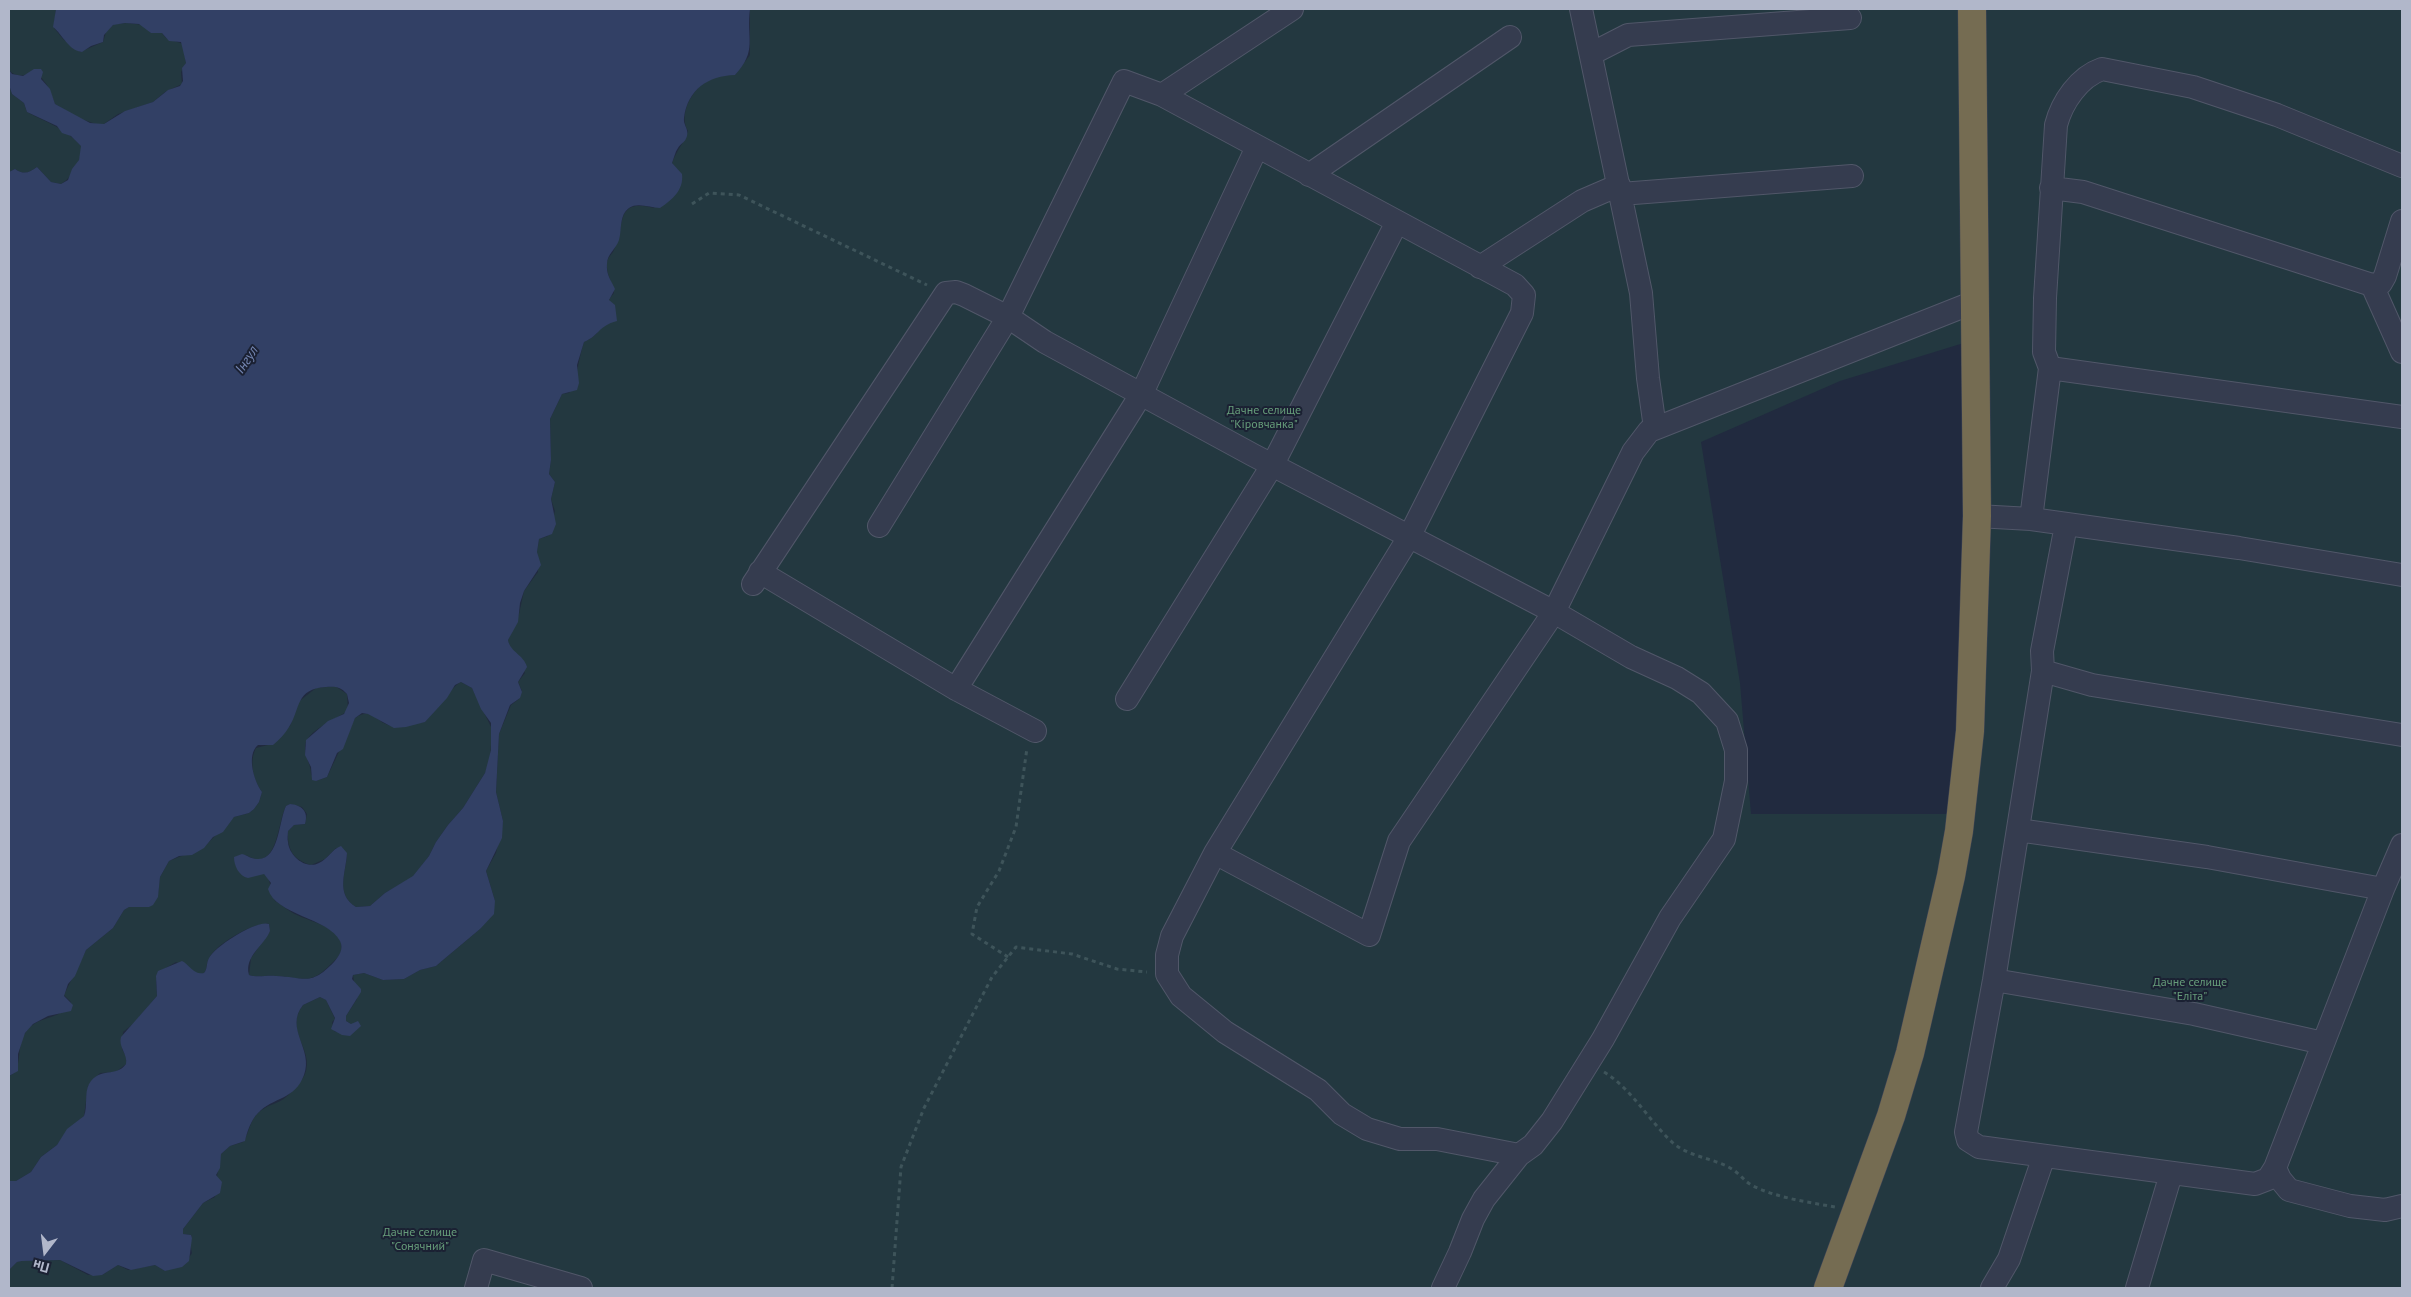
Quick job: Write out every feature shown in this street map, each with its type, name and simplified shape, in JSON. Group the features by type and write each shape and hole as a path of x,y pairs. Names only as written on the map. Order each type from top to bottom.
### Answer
{"highway":[{"path":"1828,1288 1892,1116 1910,1053 1956,849 1970,730 1977,516 1972,9"}],"lane":[{"path":"1162,95 1292,9"},
{"path":"1581,9 1641,293 1648,378 1655,428"},
{"path":"1591,54 1628,35 1850,18"},
{"path":"1309,175 1510,37"},
{"path":"2031,519 2050,368 2044,352 2051,188 2059,114 2066,100 2082,82 2102,70 2193,87 2277,115 2402,166"},
{"path":"879,526 1008,317 1124,81 1162,95 1514,285 1524,295 1522,313 1409,537 1214,853 1172,936 1167,956 1167,974 1181,996 1225,1032 1318,1090 1334,1107 1354,1123 1400,1139 1437,1139 1518,1155"},
{"path":"956,689 1142,393 1258,147"},
{"path":"1480,267 1582,201 1620,190 1852,176"},
{"path":"2051,188 2083,192 2372,285 2381,283 2385,276 2402,221"},
{"path":"1127,698 1273,464 1397,222"},
{"path":"2372,285 2402,352"},
{"path":"1032,729 956,689 757,578 946,293 956,292 964,295 1008,317 1045,342 1409,537 1554,612 1631,657 1676,678 1701,693 1727,721 1733,734 1736,750 1736,780 1724,839 1670,918 1588,1064 1541,1136 1527,1151 1518,1155 1484,1199 1473,1219 1443,1288"},
{"path":"1214,853 1369,935 1399,841 1554,612 1632,452 1649,431 1976,301"},
{"path":"2050,368 2402,417"},
{"path":"1977,516 2031,519 2240,548 2402,575"},
{"path":"2066,525 2042,651 2043,671 1994,980 1966,1132 1968,1140 1979,1147 2170,1174 2255,1184 2268,1180 2275,1168 2383,889 2402,845"},
{"path":"2043,671 2092,685 2402,735"},
{"path":"2018,830 2207,857 2383,889"},
{"path":"1994,980 2194,1014 2323,1043"},
{"path":"1992,1288 2008,1259 2044,1156"},
{"path":"2275,1168 2280,1179 2289,1190 2359,1207 2384,1210 2402,1206"},
{"path":"2137,1288 2170,1174"},
{"path":"476,1288 484,1260 581,1288"}],"path":[{"path":"692,204 709,193 739,195 946,293"},
{"path":"1008,957 972,934 977,908 1000,871 1016,827 1032,729"},
{"path":"892,1288 901,1167 924,1108 992,977 1016,947 1072,954 1117,969 1167,974"},
{"path":"1588,1064 1621,1082 1636,1098 1649,1119 1675,1145 1732,1169 1752,1185 1788,1198 1857,1212"}],"green space":[{"path":"9,9 56,9 54,28 63,39 80,52 103,42 106,32 114,24 143,25 151,33 162,33 166,38 183,44 186,63 181,72 182,84 165,92 153,102 118,114 104,124 96,124 78,118 55,104 47,85 41,77 32,72 26,75 17,75 9,70"},
{"path":"750,9 1963,9 1967,342 1840,381 1701,442 1740,683 1751,814 1953,814 1903,1050 1818,1288 9,1288 9,1270 17,1262 22,1261 60,1260 88,1275 102,1275 118,1265 128,1270 155,1265 165,1271 185,1264 192,1253 190,1244 192,1238 191,1235 183,1234 183,1229 203,1203 215,1197 221,1154 230,1146 243,1142 256,1115 285,1098 292,1092 305,1074 306,1056 297,1032 296,1023 303,1005 320,997 326,1000 335,1019 332,1022 335,1032 351,1024 346,1021 346,1016 357,999 353,975 364,973 383,980 404,979 420,970 436,966 480,929 495,901 486,871 496,853 503,821 496,792 499,734 511,705 519,699 522,691 518,682 525,673 509,647 508,640 519,614 524,591 538,572 537,552 539,539 548,536 555,511 551,499 555,482 549,474 551,460 550,419 562,394 569,393 584,342 593,337 603,324 607,305 614,293 607,261 618,241 624,216 627,210 633,207 654,208 674,167 672,163 688,131 685,124 686,108 695,92 701,85 715,77 735,75 750,55"},
{"name":"Дачне селище \"Еліта\"","path":"1982,9 2402,9 2402,1288 1841,1288 1960,880"},
{"path":"9,85 12,94 24,103 27,112 63,130 81,146 76,168 61,184 51,182 37,167 26,172 15,169 9,172"},
{"path":"461,682 472,688 492,729 490,761 485,773 463,808 448,825 429,856 413,877 385,893 370,906 356,907 350,902 344,890 343,883 347,854 336,848 325,859 311,865 296,857 290,848 288,831 294,825 305,824 307,814 302,807 290,804 286,806 275,844 270,852 264,858 257,859 246,855 239,871 241,874 264,874 268,877 275,901 294,914 321,924 332,931 341,943 341,952 338,957 326,969 308,979 249,975 251,958 270,931 269,924 263,924 236,935 219,946 209,958 204,973 199,974 176,962 164,969 156,982 157,996 133,1024 123,1032 122,1049 127,1058 126,1064 116,1072 100,1073 92,1081 88,1086 84,1116 65,1134 57,1145 41,1157 31,1172 16,1181 9,1181 9,1076 16,1070 18,1065 20,1047 24,1035 33,1025 59,1014 71,1002 64,995 86,950 113,928 124,910 129,907 149,907 158,893 160,877 169,861 204,847 234,817 249,813 254,809 259,802 262,792 256,782 252,764 256,748 268,745 290,726 297,703 316,688 335,686 347,694 348,710 316,730 306,742 306,755 311,774 316,781 327,777 355,718 369,714 388,725 425,722 453,688"}],"water":[{"name":"Інгул","path":"56,9 750,9 750,44 742,66 735,75 716,78 701,86 690,99 686,108 684,120 687,136 679,146 672,163 682,174 679,190 669,202 660,208 636,205 629,208 624,215 619,240 608,257 607,264 608,274 615,289 609,300 615,305 617,321 606,325 584,342 577,365 579,383 577,390 562,394 550,419 551,460 549,474 555,482 551,499 556,524 552,534 539,539 537,552 541,565 524,591 520,603 518,622 508,640 511,648 523,659 527,667 518,682 522,692 520,698 510,705 499,734 496,792 503,821 502,838 486,871 495,901 494,914 480,929 436,966 420,970 404,979 383,980 364,973 353,975 352,979 361,989 361,992 346,1016 346,1021 351,1024 358,1021 361,1026 350,1036 342,1035 331,1029 335,1018 326,1000 320,997 303,1005 298,1014 297,1022 305,1056 306,1066 304,1075 300,1083 289,1094 258,1113 253,1119 245,1141 230,1146 221,1154 220,1168 216,1175 222,1182 220,1193 203,1203 183,1229 183,1234 191,1235 192,1238 189,1261 182,1267 165,1271 155,1265 131,1270 118,1265 102,1275 93,1276 60,1260 22,1261 17,1262 9,1270 9,1181 16,1181 31,1172 41,1157 57,1145 67,1129 84,1116 86,1096 89,1084 93,1079 103,1073 118,1070 126,1064 126,1057 120,1041 121,1037 157,996 156,976 158,971 182,961 197,973 204,973 209,958 219,947 247,929 264,924 269,924 270,931 249,962 249,975 301,979 313,978 326,970 340,952 341,944 334,933 281,905 273,898 268,889 271,883 264,874 245,877 238,870 234,857 242,854 257,859 264,858 270,854 277,838 286,806 290,804 301,807 306,816 305,824 294,825 288,831 291,852 304,863 314,865 341,846 347,853 343,883 346,896 356,907 370,906 385,893 413,876 429,856 448,825 463,808 485,773 491,750 491,723 481,709 472,688 461,682 455,685 447,698 425,722 394,728 368,714 362,713 355,718 343,749 337,753 327,777 316,781 312,780 311,767 305,755 306,740 328,721 344,714 349,703 347,694 338,688 326,687 309,691 300,701 293,720 282,737 273,745 258,745 254,749 252,768 262,792 259,802 254,809 249,813 234,817 223,832 213,837 204,848 192,855 179,856 169,861 160,877 158,897 153,905 149,907 129,907 124,910 113,928 86,950 75,976 68,984 64,996 73,1005 71,1011 48,1016 33,1024 25,1033 18,1054 18,1071 9,1076 9,172 15,169 26,172 37,167 51,182 61,184 68,180 72,169 79,160 81,146 71,136 62,133 57,126 27,112 24,103 12,94 9,85 9,70 12,74 23,76 34,69 41,69 43,72 41,79 50,89 55,104 90,123 104,124 125,111 153,102 168,90 180,86 183,81 182,68 186,63 181,42 169,41 162,33 151,33 139,24 125,23 113,25 104,35 103,42 91,46 82,52 77,51 53,27"}],"park label":[{"name":"Дачне селище \"Кіровчанка\"","path":"1264,418"},
{"name":"Дачне селище \"Сонячний\"","path":"420,1240"}]}
